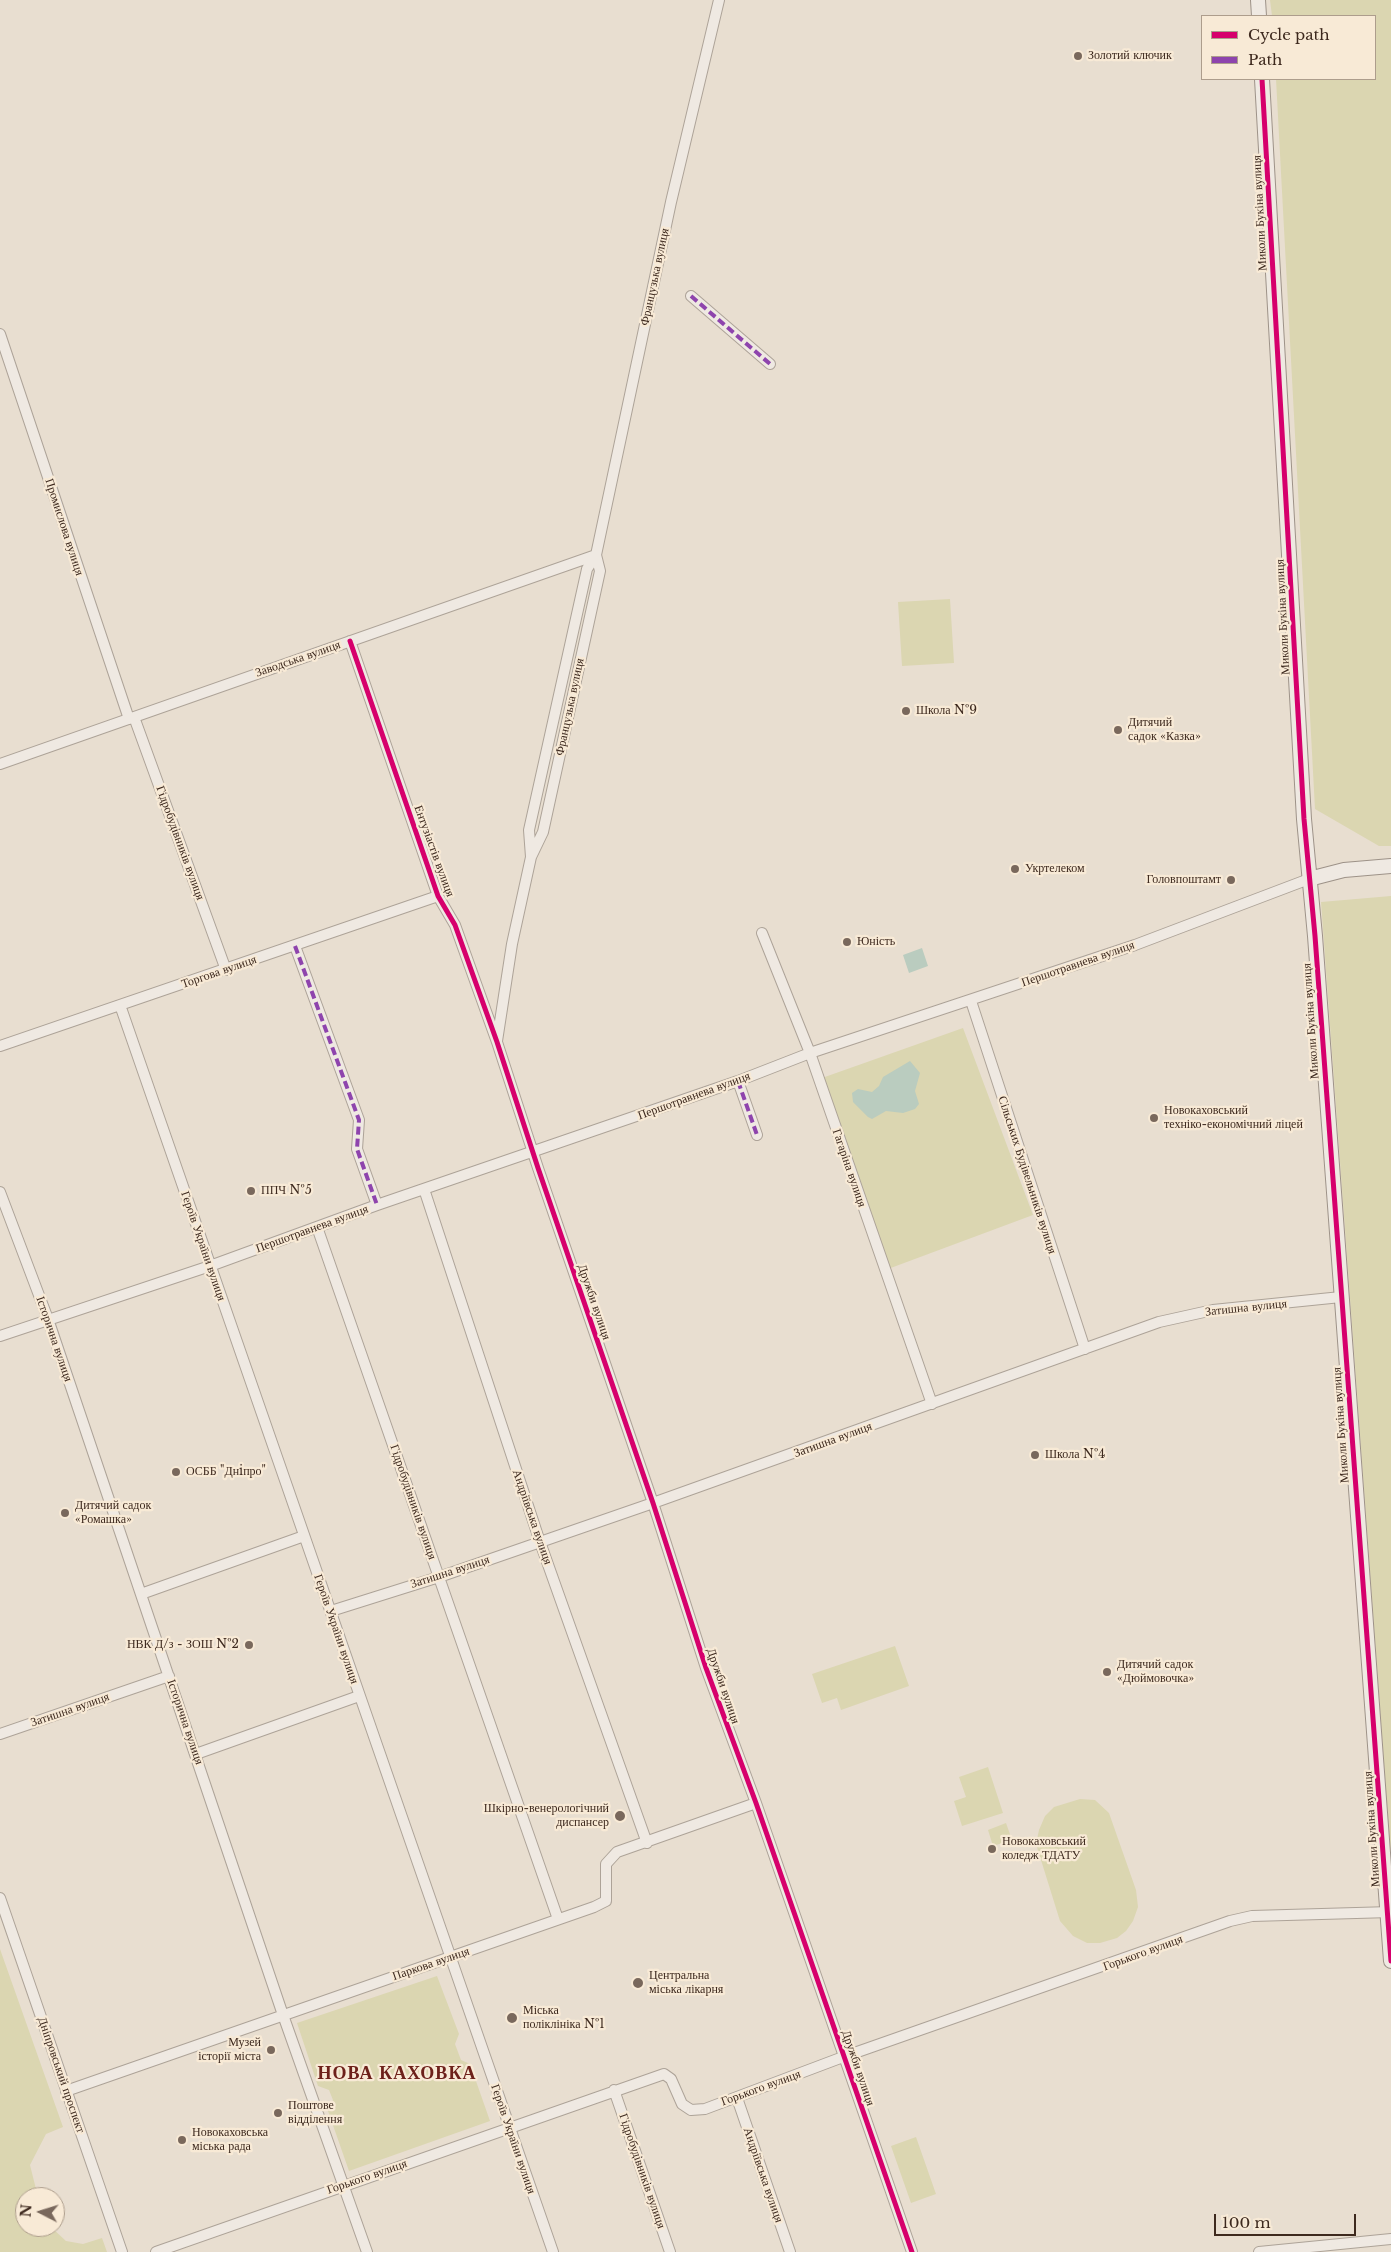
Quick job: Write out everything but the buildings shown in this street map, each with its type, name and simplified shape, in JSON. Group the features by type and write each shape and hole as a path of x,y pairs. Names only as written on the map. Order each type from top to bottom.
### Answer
{"street":[{"name":"Французька вулиця","path":"497,1042 512,944 530,857 543,832 600,571 596,555 671,202 718,0"},
{"path":"1258,0 1259,15"},
{"name":"Миколи Букіна вулиця","path":"1262,80 1309,879 1390,1912 1391,1961"},
{"path":"692,296 770,364"},
{"name":"Промислова вулиця","path":"0,334 132,718"},
{"name":"Заводська вулиця","path":"0,764 596,555"},
{"name":"Ентузіастів вулиця","path":"350,641 438,896 455,925 497,1042 533,1152"},
{"name":"Гідробудівників вулиця","path":"132,718 226,970"},
{"name":"Першотравнева вулиця","path":"0,1336 210,1266 377,1205 738,1081 810,1053 1135,945 1309,879 1344,870 1391,866"},
{"name":"Торгова вулиця","path":"0,1046 438,896"},
{"name":"Гагаріна вулиця","path":"762,932 810,1053 932,1404"},
{"path":"295,946 359,1120 357,1149 377,1205"},
{"name":"Сільських Будівельників вулиця","path":"971,1001 1040,1218 1085,1349"},
{"name":"Героїв України вулиця","path":"120,1005 331,1611 449,1958 553,2252"},
{"path":"738,1081 757,1136"},
{"name":"Дружби вулиця","path":"533,1152 653,1503 706,1668 756,1803 912,2252"},
{"name":"Андріївська вулиця","path":"424,1189 540,1542 647,1842"},
{"name":"Історична вулиця","path":"0,1192 48,1319 283,2015 367,2252"},
{"name":"Гідробудівників вулиця","path":"317,1227 558,1919"},
{"name":"Затишна вулиця","path":"331,1611 439,1577 653,1503 1159,1322 1213,1310 1341,1297"},
{"path":"141,1594 304,1536"},
{"name":"Затишна вулиця","path":"0,1734 169,1676"},
{"path":"196,1754 359,1696"},
{"name":"Паркова вулиця","path":"66,2091 594,1907 606,1901 606,1864 617,1852 756,1803"},
{"name":"Дніпровський проспект","path":"0,1898 122,2252"},
{"name":"Горького вулиця","path":"156,2252 664,2074 671,2079 682,2104 691,2110 705,2108 843,2057 1230,1921 1252,1916 1390,1912"},
{"name":"Гідробудівників вулиця","path":"614,2090 670,2252"},
{"name":"Андріївська вулиця","path":"736,2098 790,2252"},
{"path":"1259,2252 1391,2240"}],"shaded area":[{"path":"1270,0 1391,0 1391,846 1379,846 1315,809 1276,80 1376,80 1376,15 1272,15"},
{"path":"950,599 954,663 902,666 898,602"},
{"path":"1391,896 1391,1858 1321,902"},
{"path":"922,948 928,966 909,973 903,955"},
{"path":"963,1028 1033,1215 888,1269 822,1078"},
{"path":"910,1061 920,1073 915,1091 919,1104 915,1109 903,1113 886,1111 872,1119 853,1102 852,1093 858,1089 872,1092 879,1086 883,1077"},
{"path":"895,1646 909,1686 841,1710 837,1698 822,1703 812,1674"},
{"path":"988,1767 1003,1813 962,1826 954,1801 966,1797 959,1777"},
{"path":"1080,1799 1095,1800 1109,1813 1136,1890 1138,1907 1133,1921 1126,1931 1117,1938 1100,1943 1087,1943 1073,1936 1060,1921 1036,1844 1045,1816 1054,1807"},
{"path":"1006,1823 1012,1840 993,1846 988,1830"},
{"path":"0,1949 63,2127 46,2134 30,2165 36,2187 15,2187 15,2237 62,2237 66,2241 83,2244 102,2238 107,2252 0,2252"},
{"path":"437,1976 459,2034 455,2044 461,2060 470,2064 490,2121 349,2171 328,2111 333,2100 329,2090 318,2086 297,2023"},
{"path":"916,2137 936,2194 911,2203 891,2146"}],"marked path":[{"path":"691,296 770,364"},
{"path":"295,946 359,1120 357,1149 377,1205"},
{"path":"738,1081 757,1135"}],"cycle path":[{"path":"1262,80 1304,819 1315,936 1391,1961"},
{"path":"350,641 438,896 455,925 497,1042 538,1168 653,1503 706,1668 756,1803 912,2252"}],"place":[{"name":"Золотий ключик","path":"1078,56"},
{"name":"Школа №9","path":"906,711"},
{"name":"Дитячий садок «Казка»","path":"1118,730"},
{"name":"Укртелеком","path":"1015,869"},
{"name":"Головпоштамт","path":"1231,880"},
{"name":"Юність","path":"847,942"},
{"name":"Новокаховський техніко-економічний ліцей","path":"1154,1118"},
{"name":"ППЧ №5","path":"251,1191"},
{"name":"Школа №4","path":"1035,1455"},
{"name":"ОСББ \"Днiпро\"","path":"176,1472"},
{"name":"Дитячий садок «Ромашка»","path":"65,1513"},
{"name":"НВК Д/з - ЗОШ №2","path":"249,1645"},
{"name":"Дитячий садок «Дюймовочка»","path":"1107,1672"},
{"name":"Шкірно-венерологічний диспансер","path":"620,1816"},
{"name":"Новокаховський коледж ТДАТУ","path":"992,1849"},
{"name":"Центральна міська лікарня","path":"638,1983"},
{"name":"Міська поліклініка №1","path":"512,2018"},
{"name":"Музей історії міста","path":"271,2050"},
{"name":"Поштове відділення","path":"278,2113"},
{"name":"Новокаховська міська рада","path":"182,2140"}],"district":[{"name":"НОВА КАХОВКА","path":"397,2074"}]}
